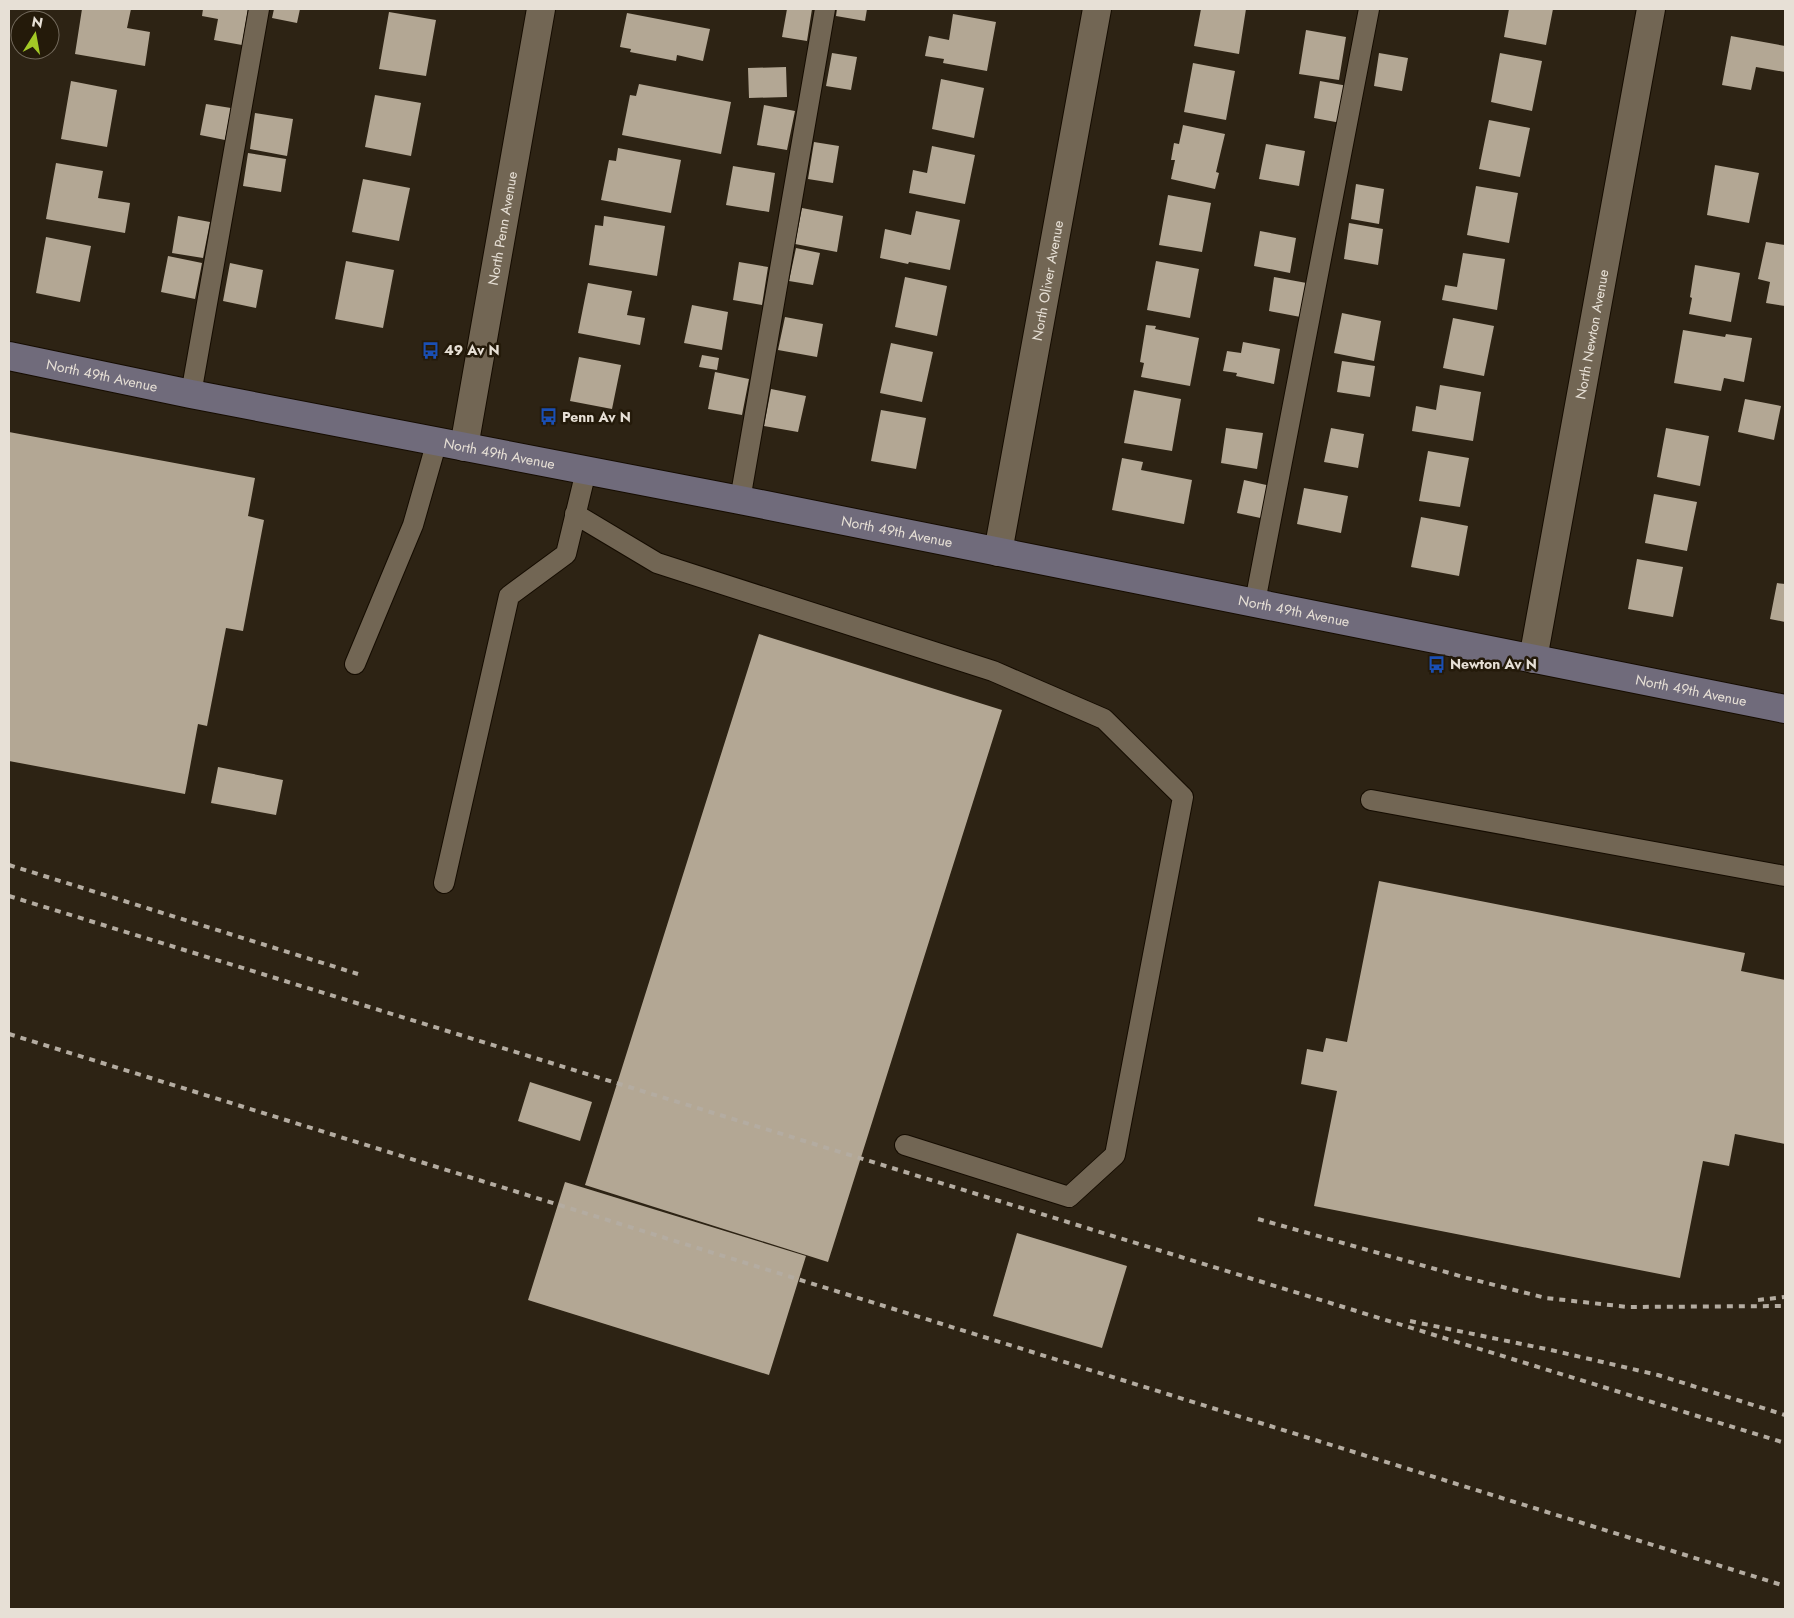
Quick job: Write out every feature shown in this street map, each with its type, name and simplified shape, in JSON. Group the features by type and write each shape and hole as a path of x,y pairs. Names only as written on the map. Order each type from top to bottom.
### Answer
{"street":[{"name":"North Penn Avenue","path":"464,447 541,9"},
{"name":"North Oliver Avenue","path":"998,552 1097,9"},
{"name":"North Newton Avenue","path":"1533,659 1652,9"},
{"name":"North 49th Avenue","path":"9,356 191,394 1255,602 1785,710"}],"lane":[{"path":"191,394 259,9"},
{"path":"740,500 825,9"},
{"path":"1255,602 1369,9"},
{"path":"355,664 413,525 437,441"},
{"path":"444,883 509,596 566,554 586,471"},
{"path":"575,514 657,563 993,671 1104,719 1182,797 1115,1155 1069,1197 905,1145"},
{"path":"1371,800 1785,876"}],"building":[{"path":"82,9 131,9 127,28 150,32 145,66 75,54"},
{"path":"203,9 248,9 242,45 214,40 218,19 202,16"},
{"path":"274,9 300,9 297,23 272,18"},
{"path":"787,9 812,9 807,41 782,37"},
{"path":"837,9 867,9 865,21 836,16"},
{"path":"1201,9 1246,9 1239,54 1194,46"},
{"path":"1509,9 1553,9 1546,45 1504,37"},
{"path":"389,12 436,20 426,76 379,69"},
{"path":"627,13 710,29 703,61 677,55 676,61 630,52 631,49 620,47"},
{"path":"953,14 996,22 987,71 943,63 944,59 925,56 929,36 949,40"},
{"path":"1306,30 1346,37 1339,80 1299,74"},
{"path":"1731,36 1785,46 1785,72 1756,67 1751,90 1722,85"},
{"path":"832,53 857,57 851,90 826,86"},
{"path":"1379,53 1408,58 1402,91 1374,86"},
{"path":"1500,53 1542,61 1532,111 1491,102"},
{"path":"1193,63 1235,71 1226,120 1184,112"},
{"path":"786,67 787,97 749,98 748,68"},
{"path":"941,79 984,88 974,138 932,129"},
{"path":"71,81 117,90 107,147 61,139"},
{"path":"1320,81 1348,86 1341,123 1314,118"},
{"path":"639,84 731,102 721,154 622,135 630,95 636,96"},
{"path":"375,95 421,103 411,156 365,147"},
{"path":"206,104 231,108 225,140 200,135"},
{"path":"764,105 795,111 787,150 757,145"},
{"path":"255,113 293,119 287,156 250,149"},
{"path":"1489,120 1530,128 1520,177 1479,169"},
{"path":"1183,125 1225,134 1216,172 1219,173 1215,189 1171,179 1175,160 1171,160 1174,143 1179,144"},
{"path":"814,142 839,146 833,183 808,179"},
{"path":"1266,144 1305,151 1299,186 1259,179"},
{"path":"932,146 975,155 965,204 909,193 913,170 927,173"},
{"path":"618,148 681,160 671,213 601,200 609,160 616,161"},
{"path":"248,153 286,159 281,192 243,186"},
{"path":"56,163 103,171 98,198 130,203 125,233 46,219"},
{"path":"1715,165 1759,173 1749,223 1707,215"},
{"path":"733,166 775,173 769,212 726,205"},
{"path":"363,179 410,188 399,241 352,232"},
{"path":"1356,184 1384,189 1379,224 1351,219"},
{"path":"1476,186 1518,193 1509,243 1467,235"},
{"path":"1168,195 1211,203 1202,252 1159,245"},
{"path":"802,208 843,216 837,252 795,244"},
{"path":"916,211 960,220 950,270 880,258 885,229 911,235"},
{"path":"178,216 210,222 203,258 172,253"},
{"path":"604,216 665,226 657,276 589,265 595,225 603,226"},
{"path":"1349,223 1383,229 1378,265 1344,259"},
{"path":"1260,231 1296,238 1290,273 1254,266"},
{"path":"46,237 91,246 80,302 36,293"},
{"path":"1766,242 1785,245 1785,306 1766,303 1770,282 1758,279"},
{"path":"796,248 820,253 813,285 789,281"},
{"path":"1463,253 1505,259 1497,310 1442,300 1445,285 1457,287"},
{"path":"168,256 202,263 195,299 161,292"},
{"path":"346,261 394,270 383,328 335,319"},
{"path":"1156,261 1199,269 1190,318 1147,310"},
{"path":"739,262 768,267 762,305 733,300"},
{"path":"230,263 263,270 256,308 223,301"},
{"path":"1695,265 1740,273 1731,322 1689,314"},
{"path":"905,277 947,286 937,336 895,327"},
{"path":"1274,277 1312,284 1306,318 1269,311"},
{"path":"588,283 632,291 627,315 645,318 640,345 578,333"},
{"path":"692,305 728,312 722,350 684,343"},
{"path":"1342,313 1381,321 1374,361 1334,353"},
{"path":"785,317 823,324 817,357 778,350"},
{"path":"1453,318 1494,326 1484,376 1443,368"},
{"path":"1146,325 1156,326 1155,329 1199,338 1190,386 1141,377 1144,363 1140,362"},
{"path":"1683,330 1725,337 1726,334 1752,338 1744,382 1724,378 1721,391 1674,383"},
{"path":"1243,342 1280,349 1274,384 1236,376 1237,373 1223,371 1227,351 1241,353"},
{"path":"891,343 933,352 922,402 880,393"},
{"path":"702,355 719,358 717,370 699,367"},
{"path":"579,357 621,365 612,409 570,401"},
{"path":"1342,361 1375,366 1370,397 1337,392"},
{"path":"715,372 749,379 742,415 708,409"},
{"path":"1440,385 1481,392 1473,441 1412,431 1416,406 1436,410"},
{"path":"771,389 806,396 798,432 764,426"},
{"path":"1134,390 1181,399 1172,451 1124,443"},
{"path":"1745,399 1781,406 1774,440 1738,432"},
{"path":"881,410 926,418 916,469 871,461"},
{"path":"1226,428 1263,433 1257,469 1221,463"},
{"path":"1331,428 1364,434 1358,468 1324,462"},
{"path":"1666,428 1709,436 1700,486 1657,477"},
{"path":"9,432 255,478 248,516 264,520 243,631 226,628 207,726 198,724 185,794 9,761"},
{"path":"1428,451 1469,458 1460,507 1419,501"},
{"path":"1122,458 1143,462 1141,470 1192,480 1184,524 1112,510"},
{"path":"1244,480 1276,487 1270,520 1237,513"},
{"path":"1304,488 1348,496 1341,533 1297,524"},
{"path":"1654,494 1697,502 1687,551 1645,543"},
{"path":"1421,517 1468,526 1459,576 1411,567"},
{"path":"1637,559 1683,567 1673,617 1628,609"},
{"path":"1777,583 1785,584 1785,622 1770,619"},
{"path":"759,634 1002,710 828,1262 585,1185"},
{"path":"218,767 283,780 276,815 211,803"},
{"path":"1379,881 1745,953 1741,971 1785,980 1785,1144 1735,1134 1729,1166 1703,1161 1680,1278 1314,1206 1337,1091 1301,1084 1307,1049 1323,1052 1326,1038 1347,1042"},
{"path":"530,1082 592,1102 580,1141 518,1121"},
{"path":"565,1182 806,1256 769,1375 528,1300"},
{"path":"1017,1233 1127,1266 1102,1348 993,1316"}],"railway":[{"path":"9,865 358,974"},
{"path":"9,896 1785,1443"},
{"path":"9,1034 1785,1586"},
{"path":"1258,1219 1467,1278 1546,1298 1628,1307 1785,1306"},
{"path":"1758,1300 1785,1297"},
{"path":"1410,1321 1551,1350 1658,1375 1785,1415"}],"place":[{"name":"49 Av N","path":"430,350"},
{"name":"Penn Av N","path":"548,417"},
{"name":"Newton Av N","path":"1436,664"}]}
